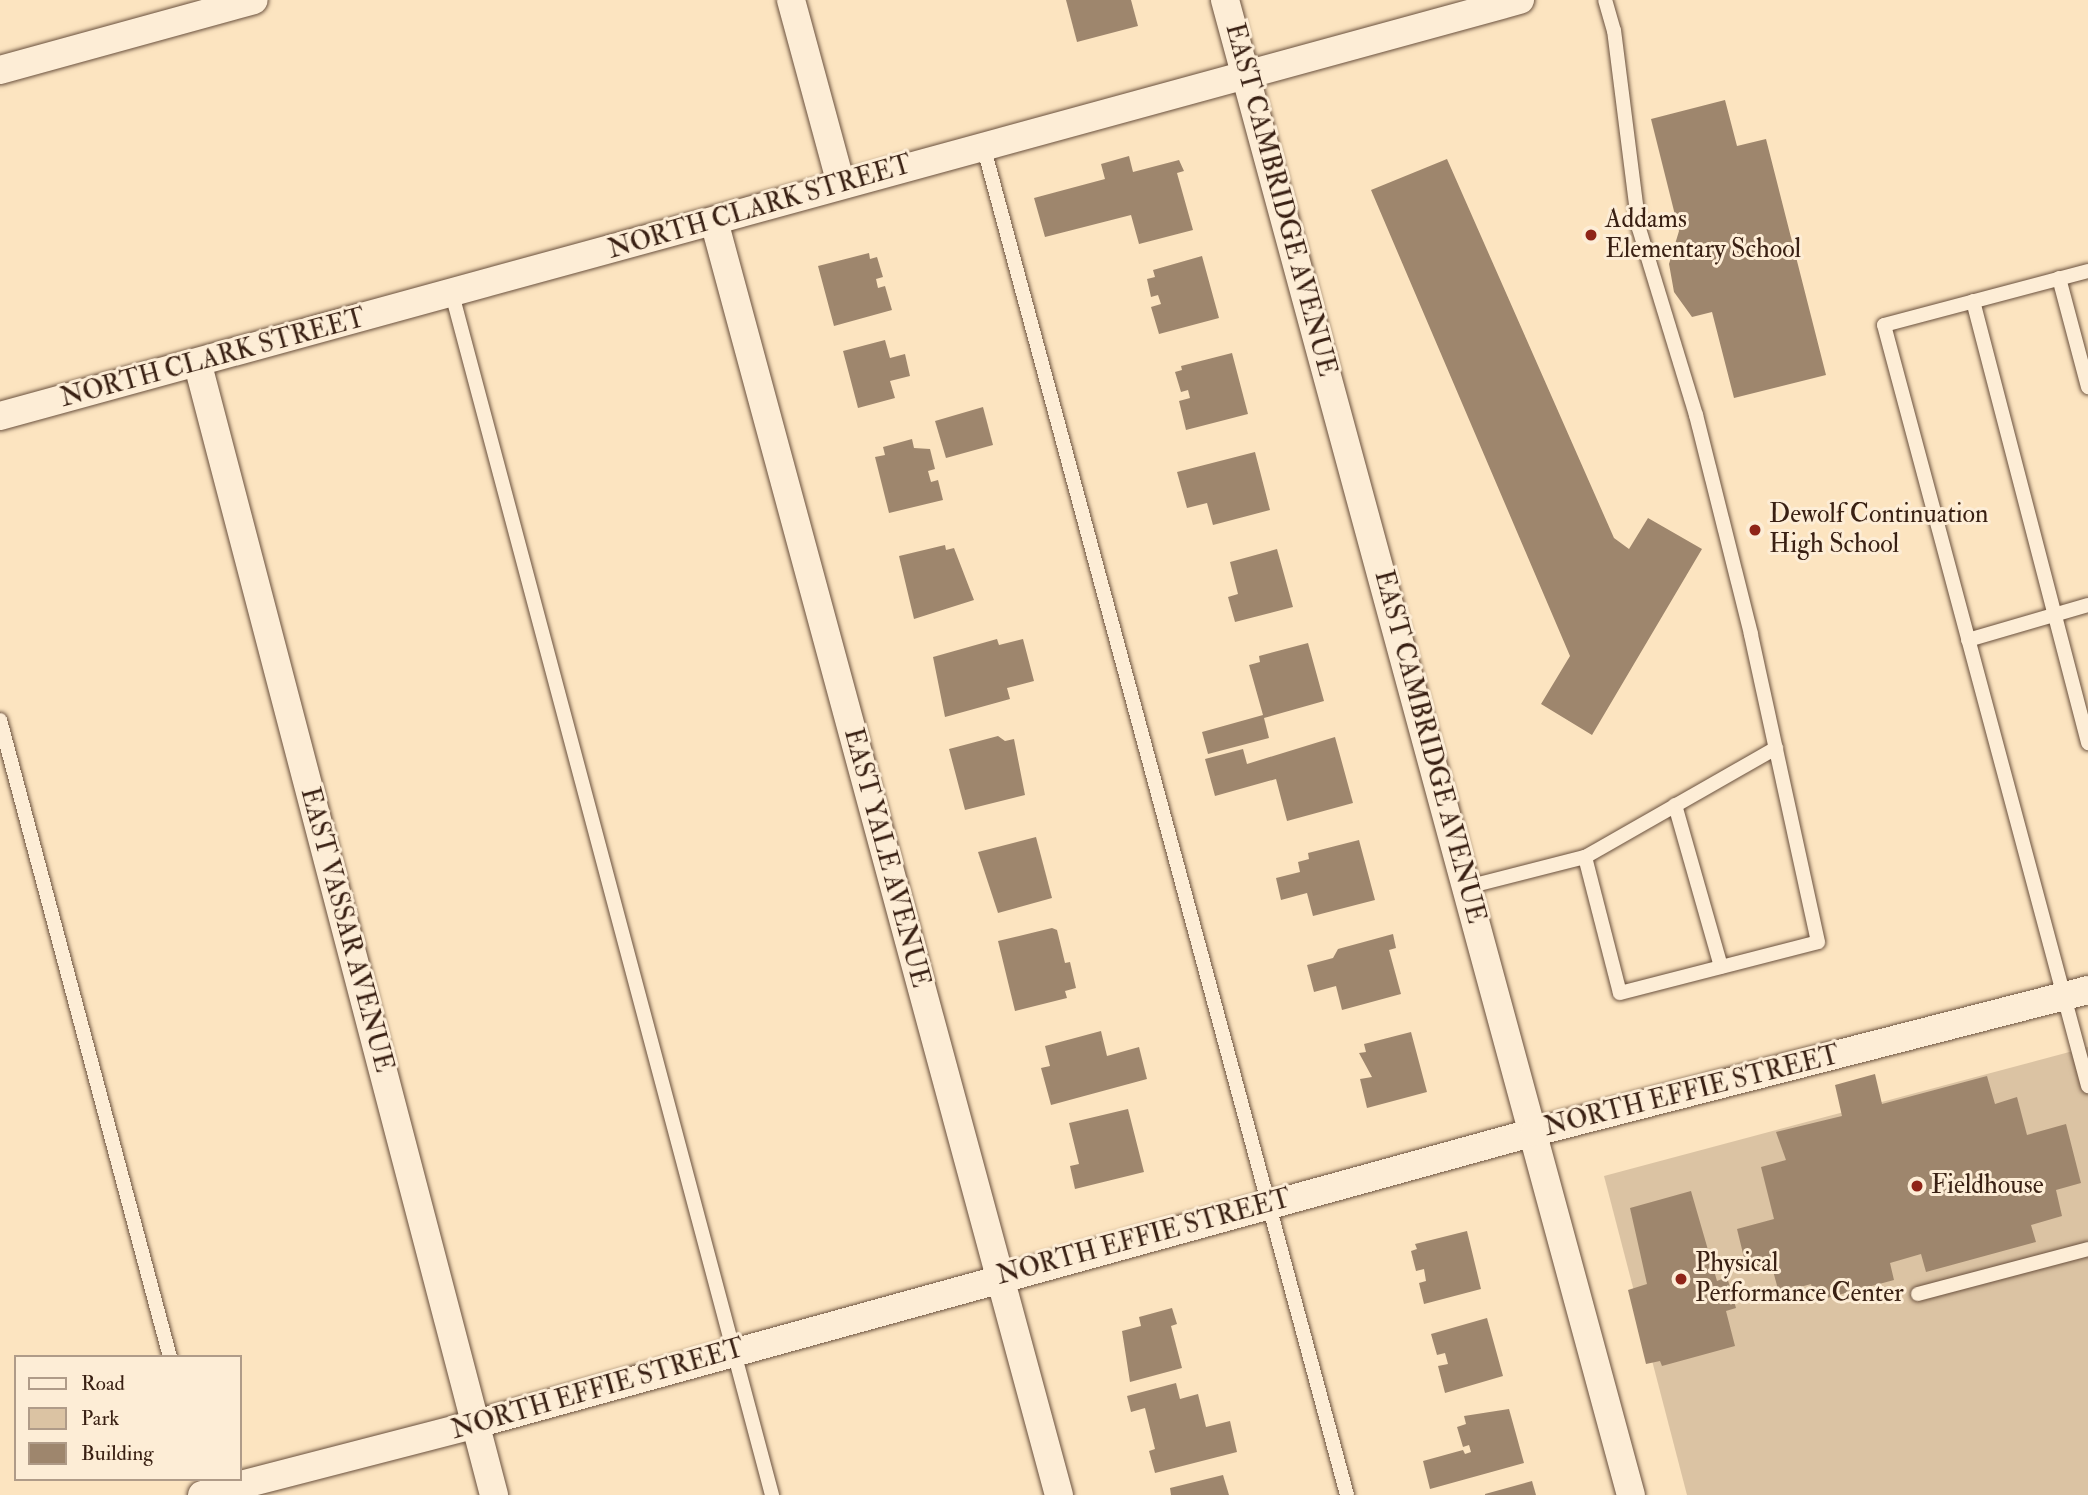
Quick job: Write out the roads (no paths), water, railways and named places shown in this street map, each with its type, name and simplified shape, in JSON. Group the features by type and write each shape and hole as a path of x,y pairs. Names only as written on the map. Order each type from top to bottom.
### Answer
{"street":[{"path":"0,70 254,0"},
{"path":"790,0 841,184"},
{"name":"EAST CAMBRIDGE AVENUE","path":"1225,0 1535,1132 1631,1495"},
{"name":"NORTH CLARK STREET","path":"0,416 198,365 841,184 1516,0"},
{"name":"EAST YALE AVENUE","path":"714,221 1059,1495"},
{"name":"EAST VASSAR AVENUE","path":"198,365 494,1495"},
{"name":"NORTH EFFIE STREET","path":"205,1495 476,1424 1000,1277 1535,1132 2075,993"}],"lane":[{"path":"1585,857 1620,993 1818,942 1776,748 1696,415 1639,228 1614,31 1605,0"},
{"path":"983,145 1347,1495"},
{"path":"2088,271 1884,325 1968,640 2075,993 2088,1086"},
{"path":"2059,278 2088,387"},
{"path":"452,294 772,1495"},
{"path":"1973,301 2088,743"},
{"path":"1968,640 2088,605"},
{"path":"0,720 169,1355"},
{"path":"1468,887 1585,857 1776,748"},
{"path":"1675,805 1721,967"},
{"path":"1918,1294 2088,1249"}],"place":[{"name":"Addams Elementary School","path":"1591,235"},
{"name":"Dewolf Continuation High School","path":"1755,530"},
{"name":"Fieldhouse","path":"1917,1186"},
{"name":"Physical Performance Center","path":"1681,1279"}]}
